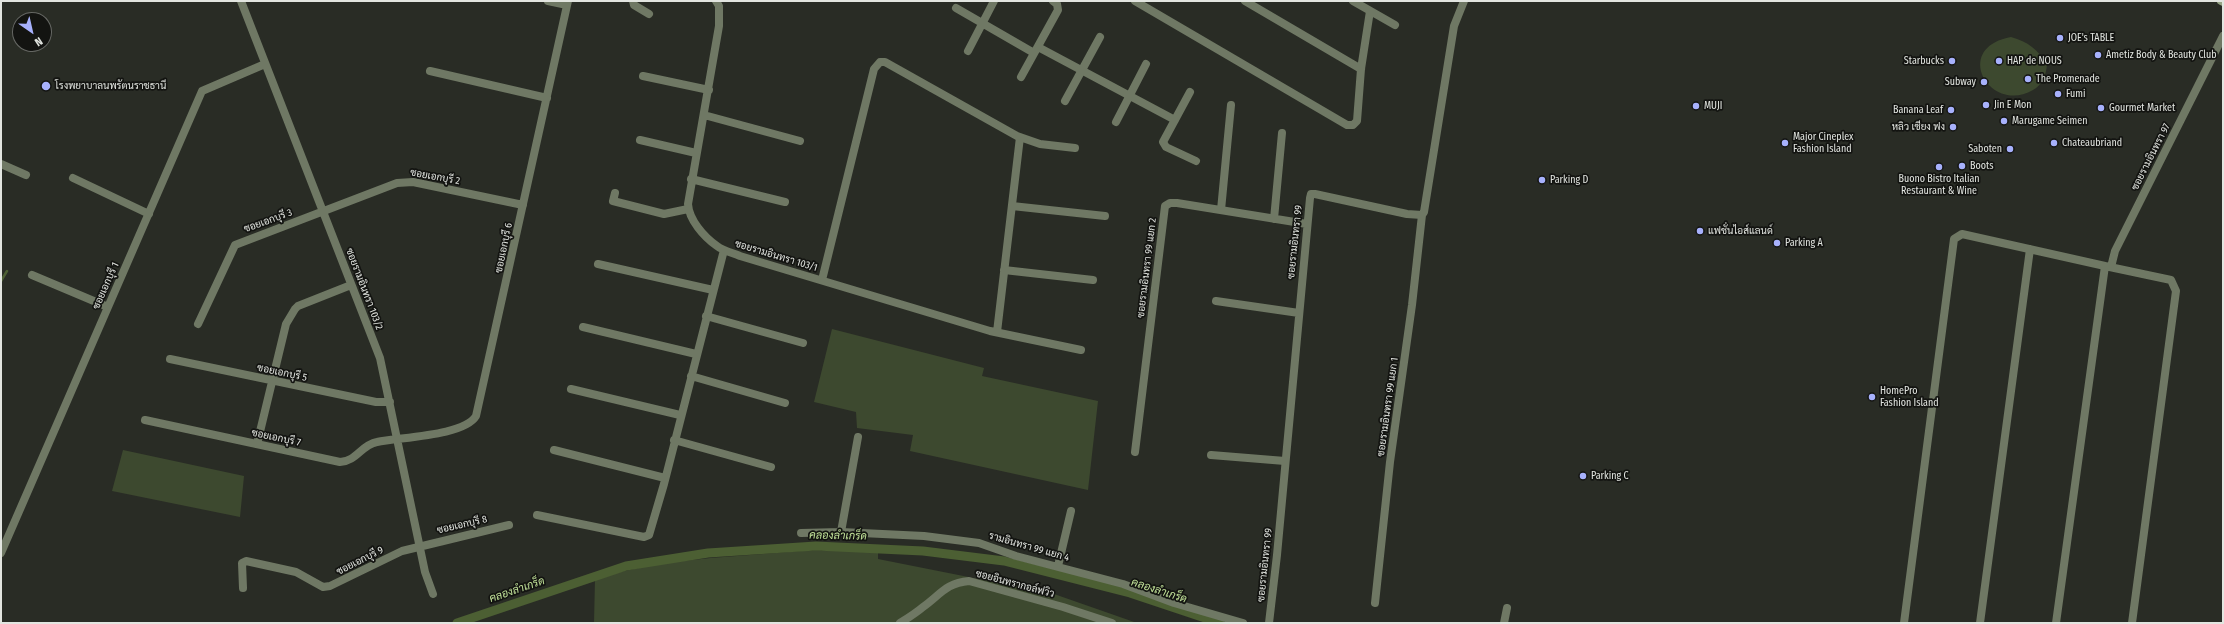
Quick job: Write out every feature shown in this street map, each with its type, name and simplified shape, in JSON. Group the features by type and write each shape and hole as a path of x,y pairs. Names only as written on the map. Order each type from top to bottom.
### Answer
{"street":[{"name":"ซอยรามอินทรา 103/2","path":"241,1 380,358 425,572 433,594"},
{"path":"548,1 567,3"},
{"path":"633,1 634,5 649,14"},
{"path":"615,192 613,201 652,212 671,214 688,209 691,179 709,90 719,26 719,6 716,1"},
{"path":"968,51 994,1"},
{"path":"1021,77 1058,10 1057,4 1053,1"},
{"path":"1135,1 1347,124 1353,124 1357,120 1361,69 1370,11"},
{"path":"1245,1 1361,69"},
{"path":"1353,1 1395,25"},
{"path":"1422,215 1424,212 1454,26 1464,1"},
{"name":"ซอยเอกบุรี 6","path":"398,439 466,425 476,416 567,3"},
{"path":"956,8 1036,50 1083,71 1175,120"},
{"name":"ซอยรามอินทรา 97","path":"2056,623 2108,266 2223,36"},
{"path":"1065,101 1083,71 1100,37"},
{"path":"822,280 877,65 885,62 1020,137 1040,144 1075,148"},
{"name":"ซอยเอกบุรี 1","path":"1,553 202,91 265,64"},
{"path":"1116,122 1146,64"},
{"path":"430,71 547,98"},
{"path":"643,76 709,90"},
{"path":"1190,92 1164,142 1164,145 1196,161"},
{"path":"1221,210 1231,105"},
{"path":"704,115 800,141"},
{"path":"1274,219 1282,133"},
{"path":"997,332 1020,137"},
{"path":"640,140 696,154"},
{"path":"1,164 26,175"},
{"path":"72,178 149,214"},
{"path":"691,179 785,202"},
{"name":"ซอยเอกบุรี 2","path":"323,212 405,181 523,205"},
{"name":"ซอยรามอินทรา 99","path":"1269,623 1311,194 1406,214 1422,215"},
{"name":"ซอยรามอินทรา 99 แยก 2","path":"1136,452 1165,206 1170,203 1177,202 1307,224"},
{"path":"1012,206 1105,216"},
{"name":"ซอยรามอินทรา 103/1","path":"688,209 696,225 717,247 724,250 997,332 1081,350"},
{"name":"ซอยเอกบุรี 3","path":"198,324 235,245 323,212"},
{"name":"ซอยรามอินทรา 99 แยก 1","path":"1375,603 1390,462 1410,320 1422,215"},
{"path":"1904,623 1954,239 1962,234 2171,280 2176,291 2132,623"},
{"path":"1980,623 2030,249"},
{"path":"537,515 644,537 651,530 724,250"},
{"path":"598,264 713,290"},
{"path":"1004,270 1093,280"},
{"path":"32,275 108,307"},
{"path":"257,444 286,324 294,309 351,285"},
{"path":"1216,301 1299,313"},
{"path":"706,316 804,343"},
{"path":"583,327 696,354"},
{"name":"ซอยเอกบุรี 5","path":"170,359 376,402 390,402"},
{"path":"691,376 785,404"},
{"path":"571,388 680,415"},
{"name":"ซอยเอกบุรี 7","path":"145,420 345,462 355,457 369,444 398,439"},
{"path":"841,532 858,437"},
{"path":"674,440 771,467"},
{"path":"554,450 665,478"},
{"path":"1211,455 1286,461"},
{"path":"1058,566 1071,511"},
{"name":"ซอยเอกบุรี 8","path":"420,545 509,525"},
{"name":"รามอินทรา 99 แยก 4","path":"801,533 841,532 960,539 990,546 1016,556 1123,584 1174,603 1243,623"},
{"name":"ซอยเอกบุรี 9","path":"243,588 242,563 246,561 296,572 323,587 337,584 402,551 420,545"},
{"name":"ซอยอินทรากอล์ฟวิว","path":"900,623 946,588 957,582 969,581 1063,607 1112,623"},
{"path":"1504,623 1507,608"}],"green space":[{"path":"2011,37 2023,41 2036,50 2047,65 2045,76 2039,85 2033,90 2017,95 2003,94 1991,87 1983,77 1980,65 1983,53 1993,43"},
{"path":"832,329 984,368 982,376 1098,401 1088,490 910,451 913,435 857,428 856,412 814,402"},
{"path":"123,450 244,476 240,517 112,491"},
{"path":"802,551 878,551 878,559 1054,594 1137,623 594,623 595,579 620,572 671,562"}],"waterway":[{"path":"1,281 7,271"},
{"name":"คลองลำเกร็ด","path":"457,623 626,566 708,553 816,546 923,551 1004,561 1130,593 1220,623"}],"place":[{"name":"JOE's TABLE","path":"2060,38"},
{"name":"Ametiz Body & Beauty Club","path":"2098,55"},
{"name":"Starbucks","path":"1952,61"},
{"name":"HAP de NOUS","path":"1999,61"},
{"name":"The Promenade","path":"2028,79"},
{"name":"Subway","path":"1984,82"},
{"name":"โรงพยาบาลนพรัตนราชธานี","path":"46,86"},
{"name":"Fumi","path":"2058,94"},
{"name":"Jin E Mon","path":"1986,105"},
{"name":"MUJI","path":"1696,106"},
{"name":"Gourmet Market","path":"2101,108"},
{"name":"Banana Leaf","path":"1951,110"},
{"name":"Marugame Seimen","path":"2004,121"},
{"name":"หลิว เซียง ฟง","path":"1953,127"},
{"name":"Major Cineplex Fashion Island","path":"1785,143"},
{"name":"Chateaubriand","path":"2054,143"},
{"name":"Saboten","path":"2010,149"},
{"name":"Boots","path":"1962,166"},
{"name":"Buono Bistro Italian Restaurant & Wine","path":"1939,167"},
{"name":"Parking D","path":"1542,180"},
{"name":"แฟชั่นไอส์แลนด์","path":"1700,231"},
{"name":"Parking A","path":"1777,243"},
{"name":"HomePro Fashion Island","path":"1872,397"},
{"name":"Parking C","path":"1583,476"}]}
